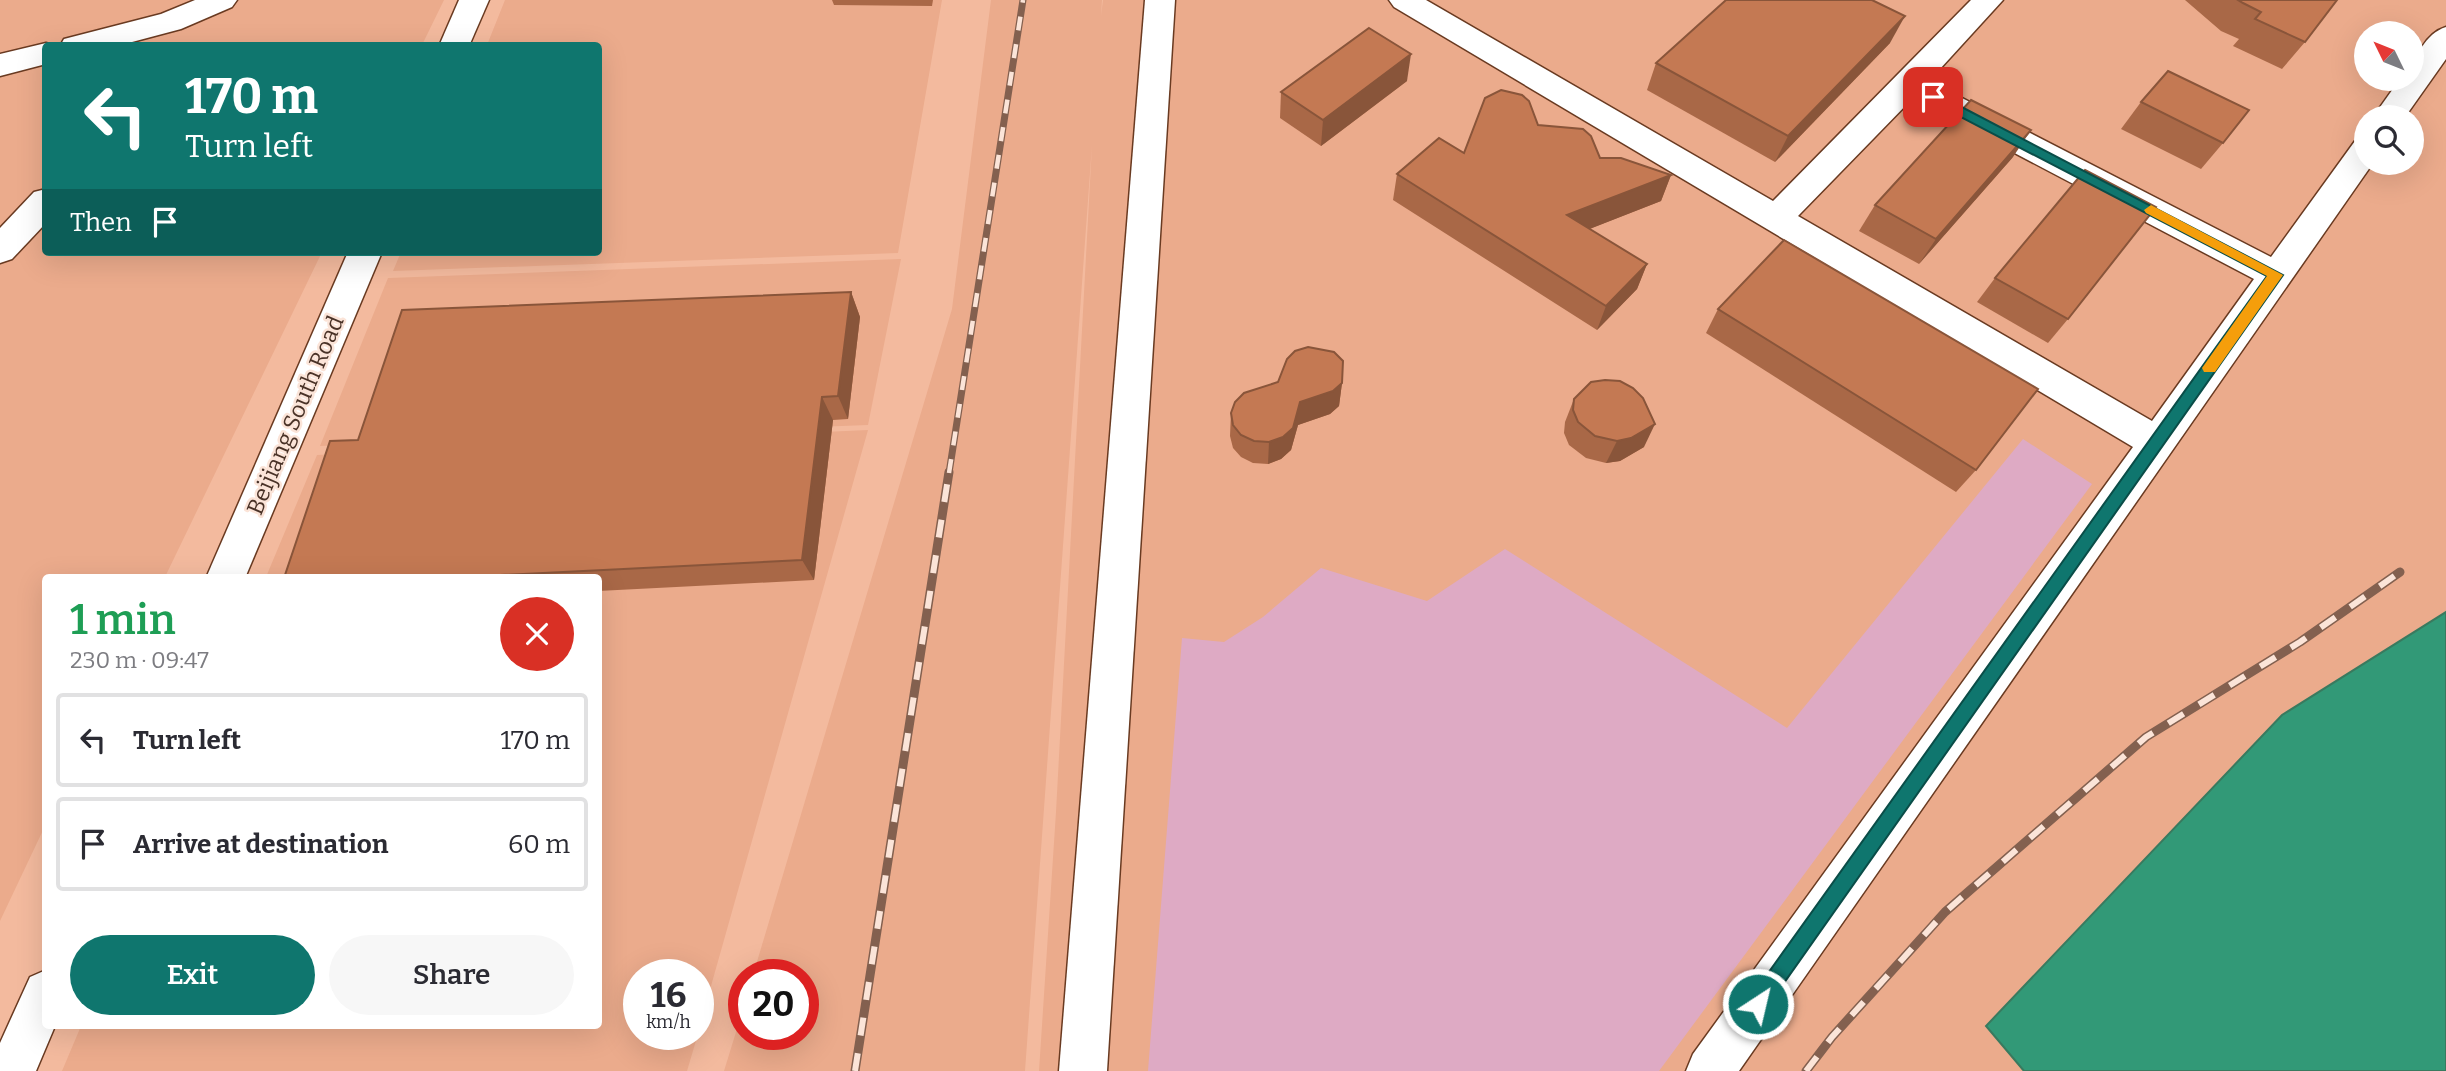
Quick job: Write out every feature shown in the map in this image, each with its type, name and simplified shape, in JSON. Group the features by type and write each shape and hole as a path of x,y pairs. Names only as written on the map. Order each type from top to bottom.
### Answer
{"street":[{"path":"104,42 163,34 222,0"},
{"path":"456,42 474,0"},
{"path":"1083,1071 1160,0"},
{"path":"1404,0 2157,442"},
{"path":"1776,218 1988,0"},
{"path":"2398,105 2446,37"},
{"path":"0,65 42,54"},
{"path":"1908,84 2276,275"},
{"path":"1710,1071 2354,166"},
{"path":"0,250 42,205"},
{"name":"Beijiang South Road","path":"227,574 363,256"},
{"path":"12,1071 42,1002"}],"shaded area":[{"path":"0,0 444,0 423,42 42,42 42,256 320,256 166,574 42,574 42,832 0,921"},
{"path":"505,0 942,0 898,253 393,271 399,256 602,256 602,42 488,42"},
{"path":"991,0 1102,0 1101,16 1103,0 2446,0 2446,1071 1039,1071 1056,812 1092,145 1025,1071 724,1071 730,1050 819,1050 819,959 758,959 952,309"},
{"path":"901,259 868,425 320,446 388,278"},
{"path":"868,430 714,975 714,959 623,959 623,1050 693,1050 687,1071 62,1071 80,1029 602,1029 602,574 267,574 317,455"},
{"path":"2023,439 2092,484 1659,1071 1148,1071 1182,638 1224,642 1263,617 1321,568 1427,601 1505,549 1787,728"},
{"path":"2446,612 2446,1071 2024,1071 1986,1026 2282,715"}],"building":[{"path":"1726,0 1872,0 1905,16 1788,136 1656,63"},
{"path":"2238,0 2337,0 2305,42 2255,19 2261,12"},
{"path":"1369,28 1411,54 1323,120 1281,92"},
{"path":"2168,71 2249,110 2223,143 2141,102"},
{"path":"1501,90 1522,95 1529,101 1538,125 1583,129 1591,136 1600,158 1621,158 1671,175 1567,215 1647,264 1606,306 1397,174 1439,138 1464,153 1485,98"},
{"path":"1971,100 2031,130 1936,239 1875,205"},
{"path":"2085,170 2156,207 2068,319 1995,278"},
{"path":"1784,240 2038,389 1976,470 1718,309"},
{"path":"851,292 838,396 822,397 802,560 522,574 285,574 330,441 358,440 402,310"},
{"path":"1308,347 1334,352 1343,361 1342,383 1333,391 1300,402 1293,428 1283,437 1269,442 1254,441 1241,435 1233,425 1231,413 1235,402 1244,393 1278,382 1287,359 1295,351"},
{"path":"1620,381 1633,388 1643,398 1655,424 1631,438 1617,441 1595,436 1578,422 1573,410 1574,399 1591,382"}],"railway":[{"path":"949,473 1023,0"},
{"path":"855,1071 949,472"},
{"path":"1806,1071 1832,1037 1945,912 2146,737 2300,642 2400,572"}],"slow traffic":[{"path":"2151,210 2276,275 2209,368"}],"route":[{"path":"1758,1004 2276,275 1933,97"}]}
